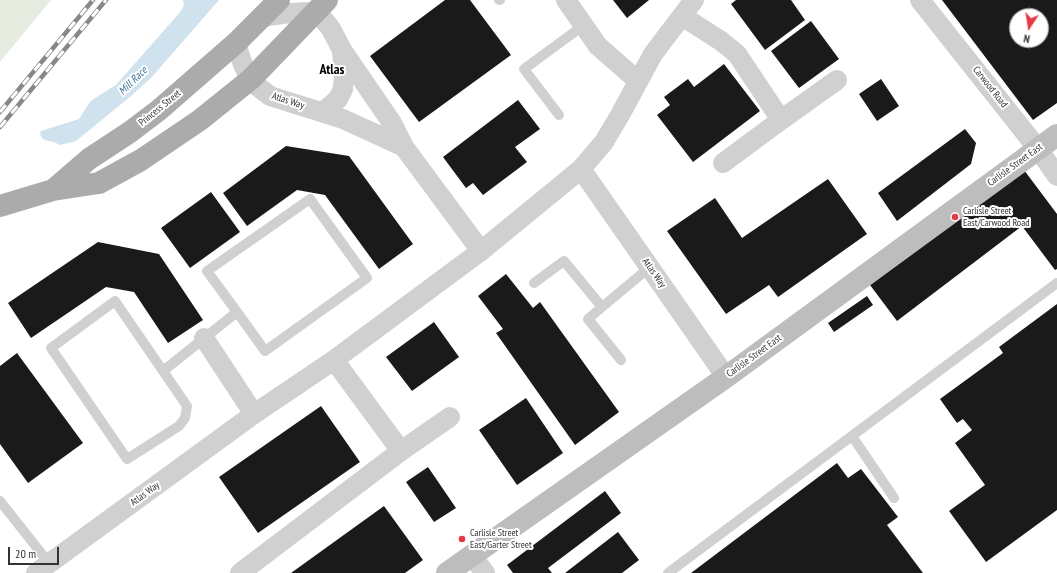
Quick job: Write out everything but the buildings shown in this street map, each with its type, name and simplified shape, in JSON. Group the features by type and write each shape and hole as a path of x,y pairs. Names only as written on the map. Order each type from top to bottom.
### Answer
{"main road":[{"name":"Princess Street","path":"53,190 89,159 159,110 237,42 279,0"},
{"path":"0,206 53,190 99,183 141,160 200,120 251,79 322,6"},
{"name":"Carlisle Street East","path":"447,573 726,377 1057,135"}],"street":[{"path":"566,0 598,46 638,81"},
{"name":"Atlas Way","path":"42,568 254,414 334,360 481,251 581,169 604,142 654,54 694,0"},
{"name":"Carwood Road","path":"920,0 1038,149 1057,176"},
{"path":"261,17 297,12 322,6"},
{"name":"Atlas Way","path":"322,6 331,29 342,50 392,123 404,147 481,251"},
{"path":"682,16 721,41 737,54 781,120"},
{"name":"Atlas Way","path":"237,42 244,67 251,79 257,86 270,96 324,112 371,131 404,147"},
{"name":"Atlas Way","path":"324,112 338,99 343,89 344,71 342,50"},
{"path":"723,163 837,80"},
{"name":"Atlas Way","path":"581,169 726,377"},
{"path":"204,338 254,414"},
{"path":"334,360 401,451"},
{"path":"240,573 401,451 450,417"},
{"path":"472,555 485,573"}],"lane":[{"path":"559,115 524,69 584,25"},
{"path":"310,200 367,278 265,351 237,312 207,271 310,200"},
{"path":"534,283 564,262 602,308"},
{"path":"621,360 588,319 650,267"},
{"path":"668,573 1057,283"},
{"path":"115,301 163,371 187,406 185,418 179,426 127,459 51,348 115,301"},
{"path":"163,371 237,312"},
{"path":"852,436 894,498"},
{"path":"0,501 42,568"}],"shaded area":[{"path":"0,0 51,0 0,62"}],"water":[{"name":"Mill Race","path":"183,0 219,0 151,78 76,141 60,145 42,138 40,134 41,131 79,119 90,102 116,85 181,11 184,5"}],"railway":[{"path":"0,112 93,0"},
{"path":"0,127 106,0"}],"place":[{"name":"Carlisle Street East/Carwood Road","path":"955,217"},
{"name":"Carlisle Street East/Garter Street","path":"462,539"}],"district":[{"name":"Atlas","path":"332,70"}]}
